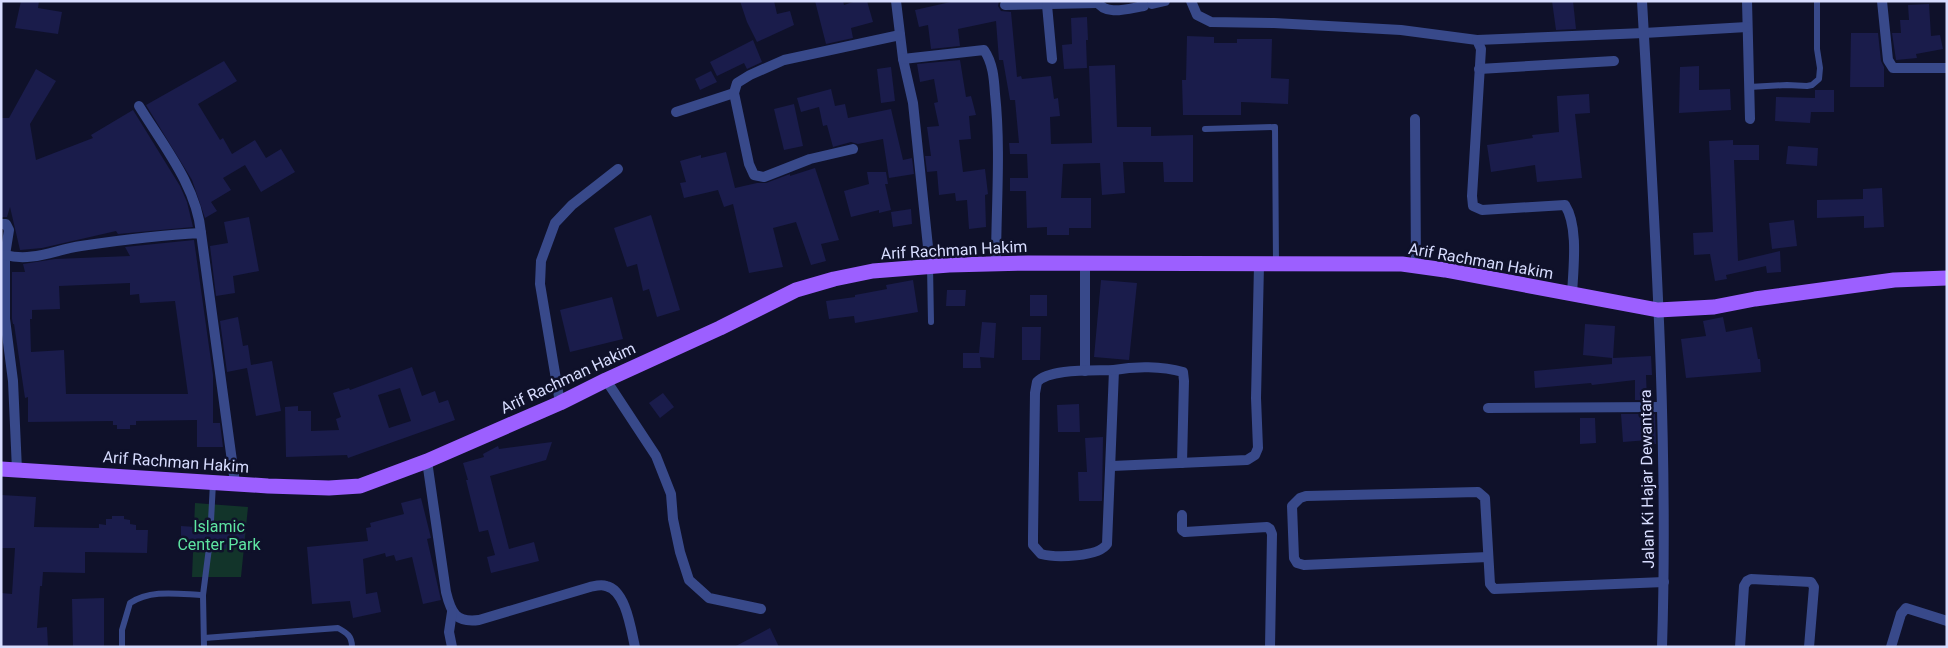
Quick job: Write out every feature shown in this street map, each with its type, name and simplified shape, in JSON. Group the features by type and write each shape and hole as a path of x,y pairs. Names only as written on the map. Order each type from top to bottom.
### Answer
{"main road":[{"name":"Arif Rachman Hakim","path":"1,469 330,488 360,486 427,462 560,403 796,290 834,279 873,271 930,266 996,264 1402,264 1445,270 1658,310 1714,307 1755,299 1894,280 1947,278"}],"street":[{"path":"896,1 903,59 913,103 930,266"},
{"path":"1005,5 1097,2 1103,8 1110,11 1165,1"},
{"path":"1191,1 1198,15 1211,22 1274,23 1401,30 1477,40 1747,27"},
{"name":"Jalan Ki Hajar Dewantara","path":"1642,1 1658,310 1664,582 1662,647"},
{"path":"1747,1 1750,119"},
{"path":"1882,1 1888,60 1893,68 1947,68"},
{"path":"1047,5 1052,59"},
{"path":"854,149 810,159 764,177 754,175 749,164 734,93 737,83 750,74 784,60 900,35"},
{"path":"1477,40 1481,50 1472,196 1473,206 1482,210 1565,205 1573,226 1572,295"},
{"path":"903,59 984,50 988,56 993,76 998,120 996,264"},
{"path":"1479,69 1614,61"},
{"path":"676,112 734,93"},
{"path":"139,106 180,171 197,210 235,483"},
{"path":"1415,120 1416,266"},
{"path":"560,403 540,284 541,261 555,223 572,205 618,169"},
{"path":"1,224 6,224 9,230 5,255 5,319 13,382 17,470"},
{"path":"5,255 32,258 78,247 151,236 201,233"},
{"path":"1084,263 1085,371"},
{"path":"1112,466 1247,460 1255,455 1257,451 1259,265"},
{"path":"1114,370 1108,544 1105,548 1089,554 1046,556 1037,551 1033,545 1035,393 1037,382 1045,376 1126,368 1182,372 1184,381 1182,463"},
{"path":"606,380 656,456 671,494 678,544 689,580 710,598 760,609"},
{"path":"1488,408 1661,407"},
{"path":"427,462 446,592 452,612 449,632 452,647"},
{"path":"1488,557 1304,565 1298,563 1294,558 1292,506 1300,498 1306,496 1478,492 1485,498 1490,584 1494,589 1664,582"},
{"path":"1182,515 1182,530 1185,532 1266,526 1270,529 1272,534 1270,647"},
{"path":"1740,647 1744,586 1751,579 1811,582 1814,587 1810,647"},
{"path":"452,612 462,619 470,621 479,620 590,587 604,585 611,588 622,600 635,647"},
{"path":"1891,647 1901,614 1906,608 1947,620"}],"lane":[{"path":"1749,87 1807,86 1812,85 1819,79 1817,1"},
{"path":"1205,129 1275,127 1276,265"},
{"path":"930,266 932,322"},
{"path":"211,521 213,482"},
{"path":"204,647 203,595 209,548"},
{"path":"122,647 122,630 130,603 141,596 160,593 203,595"},
{"path":"204,638 338,628 347,633 352,640 352,647"}],"green space":[{"name":"Islamic Center Park","path":"195,503 248,507 241,577 192,577"}],"building":[{"path":"21,1 39,1 38,8 62,12 58,34 15,28"},
{"path":"740,1 774,1 777,14 790,11 794,25 757,42 747,22"},
{"path":"815,1 843,1 844,5 856,1 867,1 873,22 851,28 853,38 826,44"},
{"path":"955,1 999,1 998,6 1001,11 1011,12 1017,77 1021,76 1022,79 1051,76 1054,99 1058,98 1060,116 1050,117 1051,144 1092,143 1089,66 1115,65 1117,127 1151,127 1151,136 1193,135 1193,182 1164,182 1163,162 1123,162 1125,193 1102,195 1100,163 1063,164 1061,198 1091,198 1091,228 1069,228 1069,235 1047,235 1047,227 1027,228 1026,191 1010,191 1010,178 1028,178 1027,154 1010,154 1009,143 1019,143 1015,100 1010,100 1003,60 999,60 996,21 958,29 960,46 931,49 928,25 919,27 915,10"},
{"path":"1552,1 1573,1 1576,29 1556,30"},
{"path":"1929,4 1931,36 1940,35 1943,49 1916,54 1917,58 1896,60 1892,33 1901,33 1900,20 1909,20 1908,5"},
{"path":"1087,17 1087,68 1064,69 1062,45 1072,44 1071,18"},
{"path":"1851,33 1878,33 1881,61 1884,67 1884,87 1850,87"},
{"path":"1187,36 1214,37 1214,43 1237,43 1237,39 1272,39 1271,78 1289,79 1288,104 1241,102 1241,115 1183,115 1182,80 1186,80"},
{"path":"753,40 762,62 747,69 744,63 717,76 710,62"},
{"path":"960,60 966,97 971,96 976,115 969,116 971,139 959,140 963,172 985,169 988,194 985,195 986,227 969,229 967,200 956,201 955,193 939,195 937,171 927,172 925,156 931,156 927,127 939,126 934,103 938,102 934,79 920,82 917,64"},
{"path":"224,61 237,81 198,104 220,140 223,138 232,154 255,140 266,158 281,149 295,172 261,192 245,165 223,178 231,190 211,202 217,211 205,218 192,180 146,105"},
{"path":"1699,66 1699,90 1730,89 1731,110 1679,113 1680,67"},
{"path":"891,67 895,101 881,103 877,69"},
{"path":"36,69 56,81 30,124 36,160 93,138 91,135 133,110 180,186 187,202 193,227 118,234 116,231 42,248 20,250 10,207 7,217 1,217 1,118 9,118"},
{"path":"711,71 717,82 700,90 695,79"},
{"path":"831,89 835,106 845,104 848,118 891,109 903,160 912,158 914,174 889,178 883,139 858,144 851,142 833,147 827,125 823,126 819,107 801,112 797,98"},
{"path":"1815,90 1834,90 1834,112 1811,112 1810,123 1775,121 1776,97 1815,98"},
{"path":"1589,94 1590,113 1575,114 1582,178 1537,182 1535,165 1491,172 1487,145 1533,138 1532,135 1559,132 1557,96"},
{"path":"794,104 803,146 784,150 774,109"},
{"path":"1733,140 1733,145 1759,145 1759,160 1734,160 1738,261 1780,251 1781,272 1767,273 1766,266 1726,275 1727,279 1715,281 1710,254 1694,255 1693,233 1713,232 1709,141"},
{"path":"1788,146 1818,148 1817,166 1786,164"},
{"path":"726,152 735,188 766,183 790,174 790,176 815,168 839,240 821,244 826,261 811,265 796,222 773,228 783,267 749,273 733,204 724,207 718,190 684,198 680,183 686,182 680,161 701,155 701,158"},
{"path":"867,172 886,172 888,184 885,184 891,210 879,213 879,210 851,217 844,191 869,184"},
{"path":"1882,188 1884,227 1864,228 1864,216 1817,218 1817,200 1863,199 1863,189"},
{"path":"911,209 912,224 893,227 891,212"},
{"path":"651,215 680,310 657,317 649,289 643,291 637,264 627,267 614,228"},
{"path":"249,217 259,271 233,276 235,293 216,296 210,246 228,243 224,222"},
{"path":"1794,220 1797,246 1772,249 1769,223"},
{"path":"194,240 213,375 213,423 220,423 223,447 197,447 197,420 136,421 136,425 130,425 130,429 117,429 117,425 113,425 113,421 28,422 28,397 25,398 12,319 12,272 25,272 23,264 55,259 130,256 125,247","holes":["130,283 130,295 139,294 140,303 175,301 188,394 66,394 64,350 31,352 30,319 32,319 32,310 60,309 59,286"]},
{"path":"913,280 918,312 855,323 854,316 829,319 826,301 855,297 855,295 887,289 886,285"},
{"path":"1101,280 1137,283 1129,360 1094,357"},
{"path":"947,290 966,290 965,306 946,306"},
{"path":"1030,295 1047,295 1047,316 1030,316"},
{"path":"612,297 623,339 570,352 560,310"},
{"path":"238,317 243,346 248,345 251,365 272,361 281,411 256,416 247,368 227,372 220,321"},
{"path":"1723,317 1726,332 1752,327 1758,359 1760,359 1761,372 1686,378 1681,339 1706,336 1703,321"},
{"path":"982,322 996,323 994,358 980,357 981,368 963,368 963,353 979,353"},
{"path":"1585,324 1615,326 1613,358 1651,356 1652,375 1646,375 1647,400 1635,400 1635,380 1592,385 1591,383 1535,388 1534,371 1612,364 1612,358 1583,355"},
{"path":"1022,327 1041,327 1040,360 1022,360"},
{"path":"412,367 422,396 435,391 439,403 448,400 455,420 348,458 347,455 286,457 285,407 298,406 298,411 311,411 311,431 339,430 336,419 341,417 333,393 349,388 350,390","holes":["400,388 411,421 389,428 378,395"]},
{"path":"663,393 674,407 660,418 649,403"},
{"path":"1079,404 1080,432 1058,432 1057,405"},
{"path":"1621,414 1655,414 1656,444 1648,444 1648,440 1623,442"},
{"path":"1580,418 1595,418 1596,443 1580,444"},
{"path":"1103,437 1102,501 1079,501 1078,472 1087,472 1085,438"},
{"path":"552,442 546,460 490,476 509,549 534,542 539,561 491,573 487,557 495,555 488,530 479,532 463,463 484,457 483,454 498,446 499,449"},
{"path":"1,495 36,497 34,527 99,528 99,524 106,525 106,519 112,519 112,516 124,516 124,519 130,520 130,524 136,525 136,530 148,530 147,553 85,552 85,573 43,572 37,628 47,627 48,647 1,647 1,593 12,594 15,548 1,548"},
{"path":"421,498 431,538 427,539 441,600 423,604 412,557 396,561 394,555 386,557 385,553 363,559 366,594 377,592 381,612 353,618 350,601 312,604 307,547 368,541 366,528 371,527 370,523 404,514 401,503"},
{"path":"196,521 206,521 211,526 216,521 228,522 228,527 245,527 244,542 227,542 226,549 214,548 209,543 204,548 195,548 195,541 181,541 181,526 196,527"},
{"path":"104,598 104,647 73,647 72,599"},
{"path":"770,628 779,647 734,647"}]}
